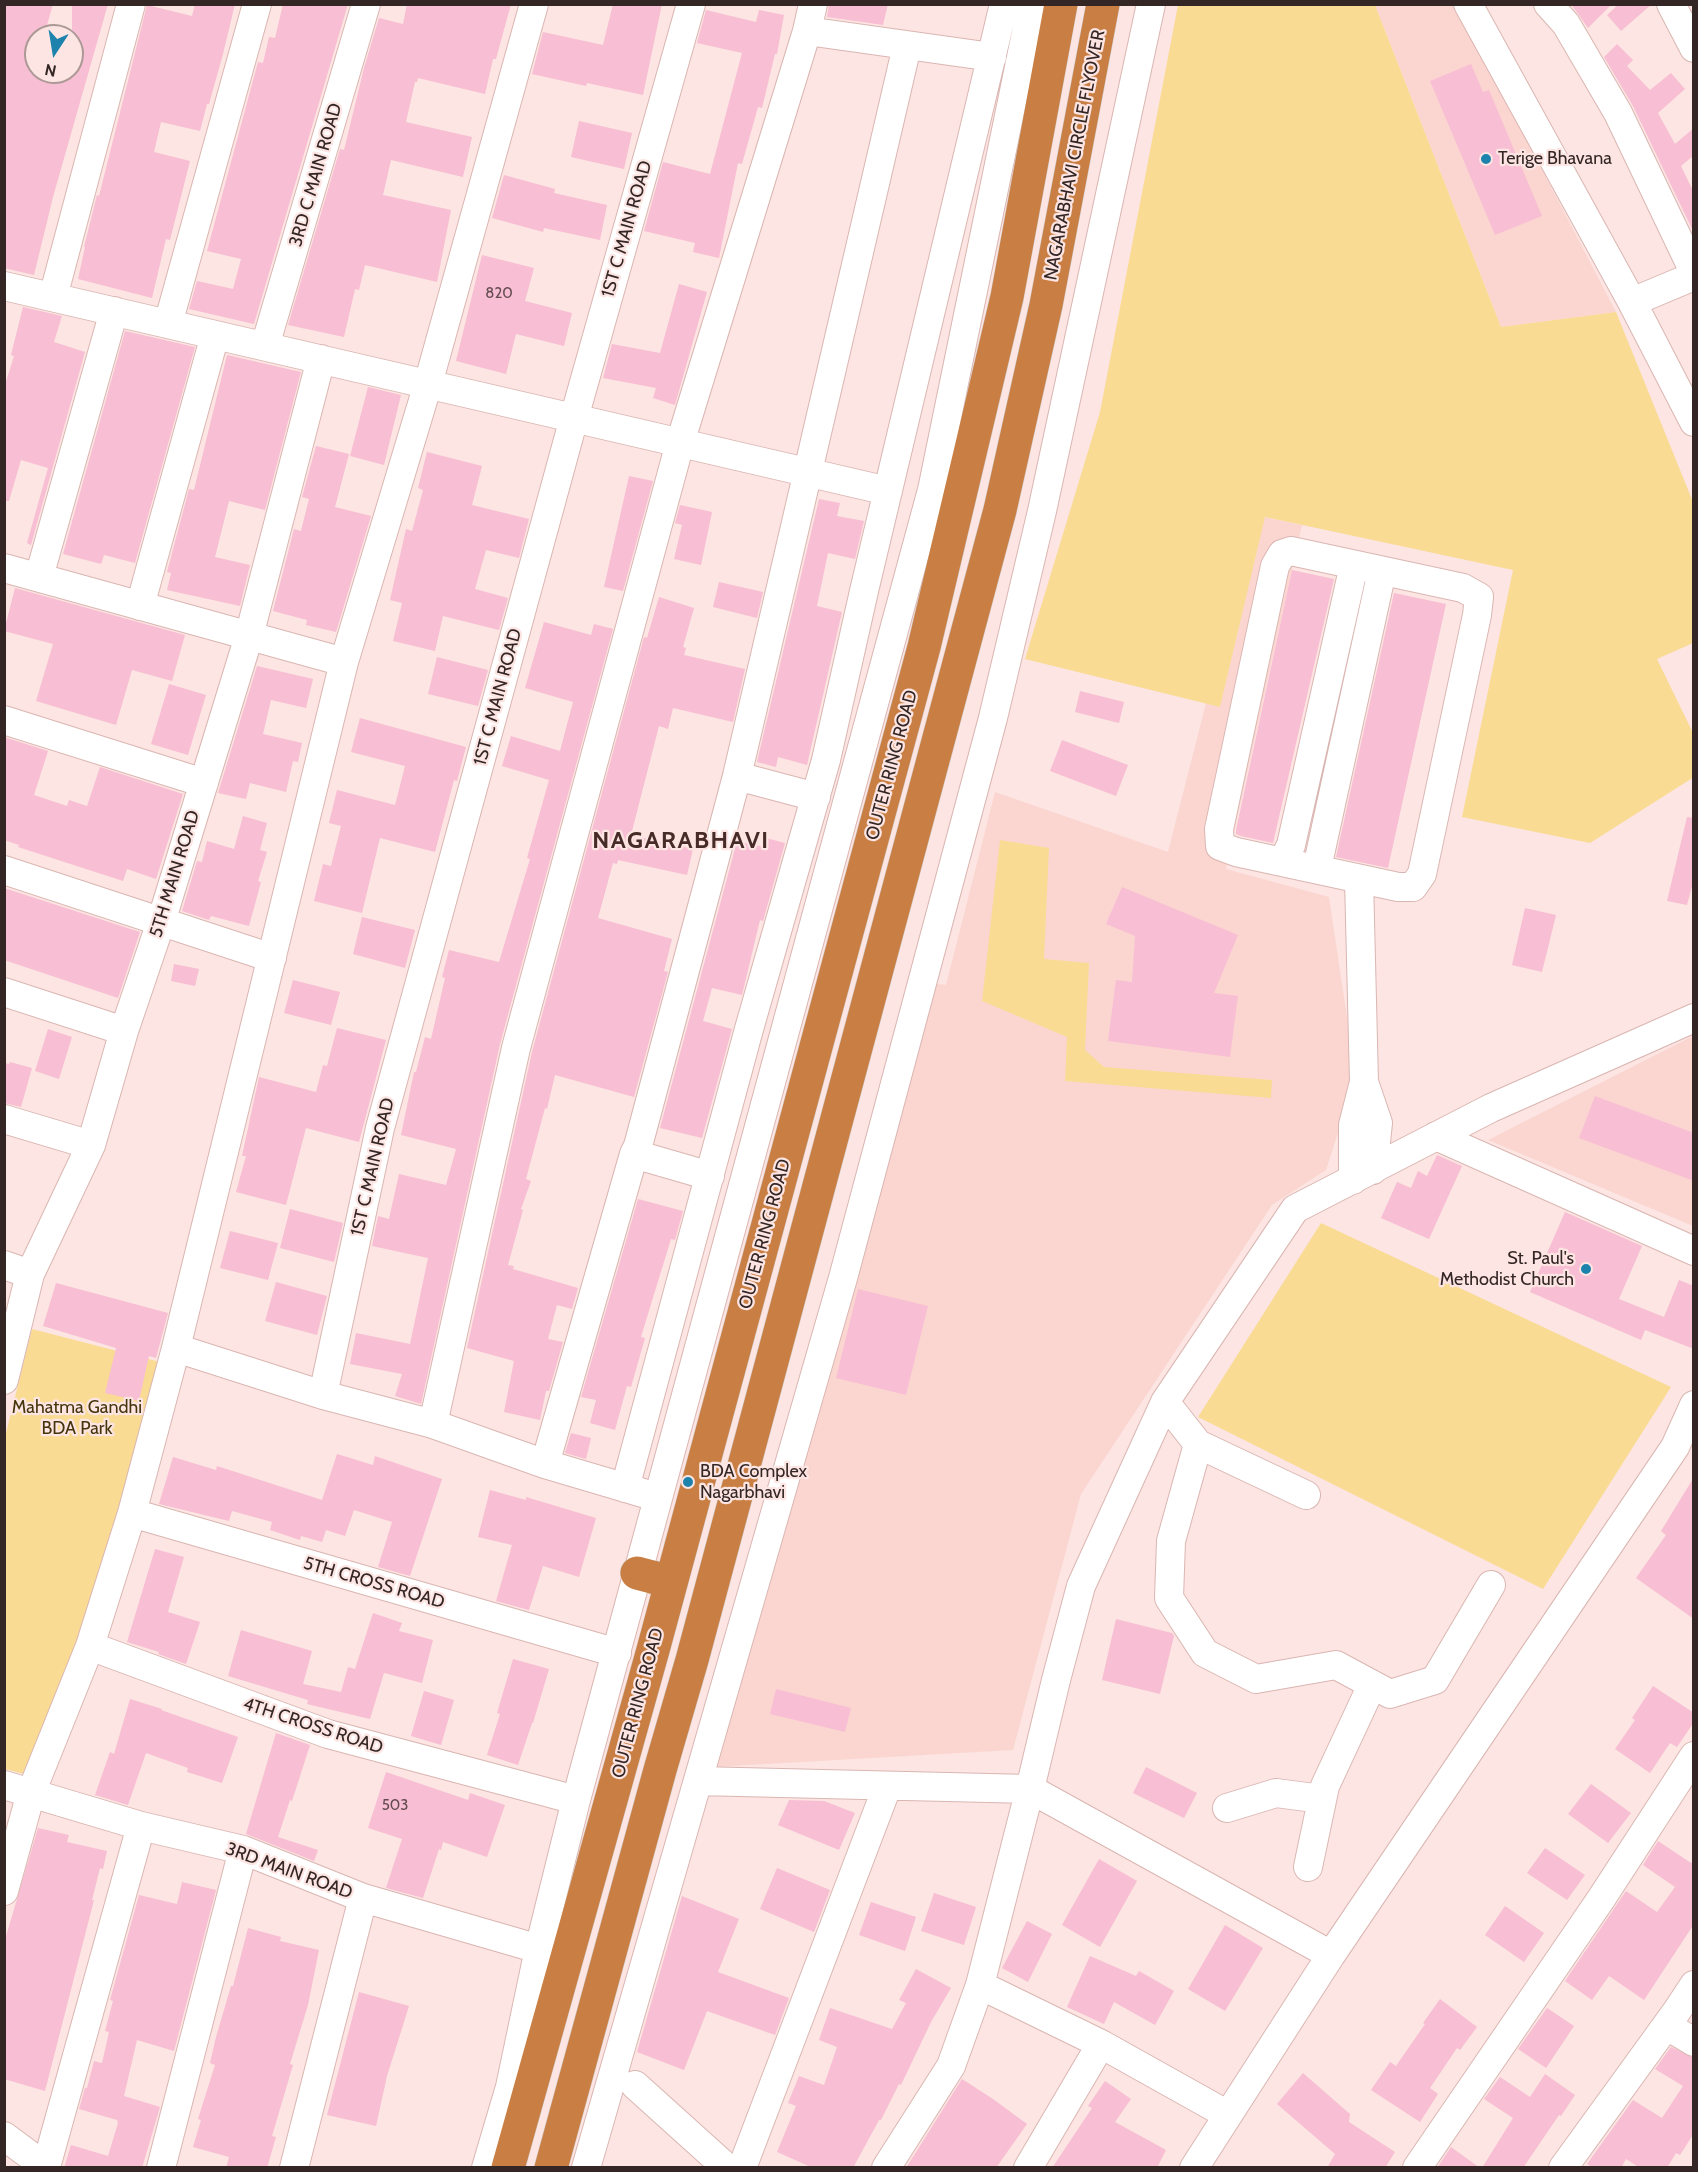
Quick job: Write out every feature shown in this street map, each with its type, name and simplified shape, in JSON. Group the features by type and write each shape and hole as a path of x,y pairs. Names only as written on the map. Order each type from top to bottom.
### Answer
{"highway":[{"name":"OUTER RING ROAD","path":"508,2168 671,1582 924,647 961,499 1007,297 1061,4"},
{"name":"NAGARABHAVI CIRCLE FLYOVER","path":"551,2168 656,1781 693,1660 997,522 1047,305 1103,4"},
{"path":"638,1573 671,1582"}],"street":[{"path":"53,297 131,4"},
{"path":"168,324 257,4"},
{"name":"3RD C MAIN ROAD","path":"265,346 366,4"},
{"path":"4,1891 18,1789 90,1646 132,1513 176,1348 344,662 429,384 534,4"},
{"name":"1ST C MAIN ROAD","path":"323,1395 380,1128 574,418 691,4"},
{"path":"624,1488 826,760 1004,4"},
{"path":"486,2168 510,2086 539,1949 576,1800 932,490 1032,4"},
{"path":"586,2168 843,1278 993,718 1042,511 1151,4"},
{"path":"1468,4 1632,302 1694,423"},
{"path":"1548,4 1566,24 1618,113 1694,274 1632,302"},
{"path":"1671,4 1694,48"},
{"path":"433,1424 516,1048 680,443 810,18 907,46 992,57"},
{"path":"545,1464 638,1146 737,776 907,46"},
{"path":"5,287 888,491"},
{"path":"39,577 114,311"},
{"path":"140,606 215,334"},
{"name":"5TH MAIN ROAD","path":"4,1380 17,1269 91,1145 124,1031 161,922 249,636 321,359"},
{"path":"1291,551 1382,571 1463,588 1479,597 1478,615 1422,874 1413,887 1398,887 1236,852 1220,846 1219,829 1275,566 1282,554 1291,551"},
{"path":"1283,861 1291,845 1354,565"},
{"path":"4,568 344,662"},
{"path":"1317,868 1382,571"},
{"path":"4,720 204,783"},
{"path":"737,776 816,797"},
{"path":"4,870 272,958"},
{"path":"1359,879 1364,1082 1353,1125 1363,1175"},
{"path":"4,992 124,1031"},
{"path":"886,2168 951,2066 980,1985 1081,1586 1165,1402 1295,1209 1491,1108 1694,1018"},
{"path":"4,1119 91,1145"},
{"path":"1436,1136 1694,1251"},
{"path":"634,1154 710,1176"},
{"path":"176,1348 323,1395 433,1424 545,1464 657,1497"},
{"path":"1165,1402 1198,1444 1306,1496"},
{"path":"1194,2168 1331,1955 1675,1447 1694,1405"},
{"path":"1198,1444 1171,1541 1169,1598 1205,1653 1256,1679 1336,1665 1390,1694 1435,1680 1491,1585"},
{"name":"5TH CROSS ROAD","path":"132,1513 617,1653"},
{"name":"4TH CROSS ROAD","path":"90,1646 327,1734 576,1800"},
{"path":"1308,1867 1325,1786 1372,1685"},
{"path":"1417,2168 1601,1899 1694,1756"},
{"path":"698,1781 1030,1789 1331,1955"},
{"path":"742,2168 887,1787"},
{"name":"3RD MAIN ROAD","path":"18,1789 141,1826 243,1850 363,1898 539,1949"},
{"path":"1227,1808 1276,1793 1322,1799"},
{"path":"4,2136 47,2167 141,1826"},
{"path":"161,2168 243,1850"},
{"path":"294,2168 363,1898"},
{"path":"980,1985 1101,2044 1228,2115"},
{"path":"1686,1997 1667,2026 1694,2042"},
{"path":"1563,2168 1686,1997"},
{"path":"1028,2168 1101,2044"},
{"path":"634,2085 727,2168"}],"shaded area":[{"name":"Terige Bhavana","path":"1375,5 1457,6 1616,312 1501,327"},
{"path":"1264,517 1302,525 1226,869 1329,897 1356,1077 1326,1170 1272,1205 1081,1494 1013,1750 713,1767 929,983 946,985 995,792 1168,852 1206,703 1220,706"},
{"path":"1693,1036 1693,1226 1488,1140"}],"green space":[{"path":"1178,5 1375,5 1501,327 1616,312 1693,502 1693,643 1657,659 1693,733 1694,777 1590,843 1462,817 1513,570 1265,517 1220,707 1025,659 1100,412"},
{"path":"1000,840 1049,848 1044,959 1089,963 1085,1050 1104,1067 1272,1080 1271,1098 1065,1081 1067,1037 982,1001"},
{"path":"1321,1223 1671,1387 1543,1589 1198,1417"},
{"name":"Mahatma Gandhi BDA Park","path":"32,1329 160,1362 109,1551 28,1775 5,1769 5,1437"}],"building":[{"path":"4,4 53,4 47,24 24,24 24,84 84,84 84,24 72,24 72,4 108,4 53,197 34,275 4,268"},
{"path":"195,4 235,4 200,131 161,122 154,152 190,161 170,240 166,239 152,298 78,279 97,195 99,196 147,5 192,16"},
{"path":"283,4 348,4 254,324 189,309 197,281 233,289 241,259 207,251 258,62 263,63 269,37 275,38"},
{"path":"407,4 511,4 496,59 493,59 485,94 418,78 415,82 406,122 472,137 463,177 391,160 383,195 451,210 437,282 365,265 359,290 355,289 344,337 288,325 340,149 344,150 379,18 403,24"},
{"path":"613,4 662,4 643,95 532,74 543,32 603,45"},
{"path":"829,4 888,4 883,25 827,17"},
{"path":"1571,4 1612,4 1588,28"},
{"path":"1619,4 1652,4 1621,31 1607,15"},
{"path":"706,10 756,22 759,10 784,15 777,54 775,54 762,108 758,107 742,164 738,163 719,258 693,252 695,243 644,231 663,162 710,174 742,53 697,43"},
{"path":"1617,44 1633,60 1627,66 1650,90 1671,73 1685,89 1658,113 1675,144 1694,128 1694,155 1681,166 1694,193 1694,233 1633,106 1604,57"},
{"path":"1471,64 1483,92 1489,90 1542,216 1495,235 1430,81"},
{"path":"579,121 632,133 624,169 571,157"},
{"path":"504,175 555,189 554,193 607,205 600,240 544,228 543,232 492,218"},
{"path":"482,255 534,268 525,301 572,313 564,346 516,334 506,374 456,361"},
{"path":"679,284 707,292 675,405 653,398 656,388 603,378 612,344 660,353"},
{"path":"23,307 62,316 54,342 85,352 31,545 27,543 48,468 21,460 9,501 4,501 4,388 14,356 11,355"},
{"path":"125,331 195,347 135,563 104,555 101,564 63,554"},
{"path":"227,355 301,372 265,510 229,501 215,557 250,565 240,606 167,590 171,573 167,572 189,489 194,490"},
{"path":"368,387 401,395 384,465 350,456"},
{"path":"316,446 349,454 335,507 371,516 336,632 306,625 307,620 273,611 294,529 301,531 309,499 302,497"},
{"path":"427,452 482,466 472,505 529,519 519,558 486,550 475,589 508,598 499,630 443,616 435,651 393,641 402,603 390,600 406,529 412,531 423,490 418,488"},
{"path":"629,476 653,481 623,591 604,587"},
{"path":"819,499 840,503 837,516 864,521 855,559 828,553 817,606 842,612 807,765 778,757 776,767 757,762"},
{"path":"680,505 712,512 701,565 674,559 682,525 675,523"},
{"path":"1292,570 1334,579 1273,843 1241,836 1236,834 1236,830"},
{"path":"719,582 763,592 757,618 713,607"},
{"path":"15,588 185,635 172,681 132,670 116,725 36,701 53,644 4,631"},
{"path":"1394,593 1446,604 1388,868 1336,857"},
{"path":"659,597 694,608 683,647 686,648 684,655 745,669 733,722 673,708 668,729 659,726 631,835 693,849 687,875 618,860 617,864 613,863 598,918 672,939 664,971 668,972 634,1097 555,1075 547,1109 545,1108 526,1179 531,1181 521,1209 523,1210 508,1265 514,1266 513,1269 578,1288 572,1309 557,1305 548,1339 563,1342 549,1391 546,1391 540,1420 504,1412 514,1361 467,1348 532,1052 644,637 647,638"},
{"path":"544,622 591,635 594,624 613,629 500,1044 421,1404 395,1396 402,1374 350,1364 356,1333 410,1344 428,1258 372,1246 378,1216 389,1219 399,1174 446,1185 456,1149 401,1135 414,1072 416,1072 425,1037 431,1039 449,950 499,962 530,859 527,858 549,780 502,766 511,736 560,751 573,702 525,688"},
{"path":"437,657 488,670 478,706 428,694"},
{"path":"257,666 313,679 306,708 271,700 263,734 302,743 298,762 293,761 286,792 250,783 246,799 218,793"},
{"path":"169,684 206,695 188,755 151,744"},
{"path":"1080,691 1124,702 1119,723 1075,712"},
{"path":"360,718 466,747 457,781 454,780 435,852 380,838 362,913 314,901 323,864 331,866 341,826 329,823 337,790 395,805 405,766 351,752"},
{"path":"4,737 48,751 34,795 67,806 69,800 87,806 100,767 183,794 156,879 127,869 123,881 18,847 19,845 4,840"},
{"path":"1062,740 1128,765 1116,796 1050,771"},
{"path":"243,816 267,823 260,850 267,852 258,881 261,882 249,926 211,916 209,920 182,911 197,861 202,862 207,841 234,849"},
{"path":"1687,817 1694,818 1694,879 1687,905 1667,901"},
{"path":"766,838 785,843 763,921 760,920 742,995 712,988 703,1021 732,1029 702,1138 660,1128 737,841 764,847"},
{"path":"1122,887 1238,935 1214,993 1238,996 1230,1057 1108,1041 1116,980 1132,982 1135,936 1106,924"},
{"path":"4,888 140,932 118,998 4,960"},
{"path":"1525,908 1556,915 1542,972 1512,965"},
{"path":"362,917 415,930 405,968 353,954"},
{"path":"174,964 199,969 195,986 171,981"},
{"path":"293,980 340,992 331,1025 284,1013"},
{"path":"337,1028 386,1040 359,1142 306,1128 286,1205 236,1192 246,1156 242,1156 259,1077 316,1092 323,1065 327,1066"},
{"path":"48,1029 72,1037 59,1079 35,1071"},
{"path":"10,1062 32,1068 21,1107 4,1103 4,1063 9,1064"},
{"path":"1595,1096 1694,1133 1694,1181 1579,1138"},
{"path":"1437,1155 1462,1166 1429,1239 1381,1218 1397,1182 1411,1188 1418,1171 1427,1176"},
{"path":"638,1199 683,1211 675,1240 671,1239 641,1337 645,1338 631,1387 627,1386 615,1430 590,1423 596,1400 581,1397"},
{"path":"290,1209 343,1223 334,1262 280,1248"},
{"name":"St. Paul's Methodist Church","path":"1565,1212 1642,1246 1619,1299 1664,1317 1679,1280 1694,1286 1694,1349 1645,1330 1641,1340 1530,1292"},
{"path":"230,1231 278,1243 268,1280 220,1268"},
{"path":"276,1282 327,1296 317,1335 265,1321"},
{"path":"56,1283 168,1313 156,1358 149,1356 139,1401 105,1393 116,1348 43,1326"},
{"path":"858,1289 928,1306 906,1395 836,1378"},
{"path":"571,1433 591,1438 586,1459 565,1453"},
{"path":"337,1454 373,1465 375,1456 442,1479 410,1576 378,1567 392,1522 354,1510 345,1536 326,1530 322,1542 301,1536 300,1540 270,1530 272,1522 232,1511 229,1521 159,1504 173,1457 216,1470 217,1466 322,1500"},
{"path":"1694,1477 1694,1619 1636,1578 1666,1535 1661,1531"},
{"path":"490,1490 526,1500 526,1497 596,1518 579,1577 543,1566 529,1610 496,1601 512,1545 478,1537"},
{"path":"155,1549 184,1557 168,1612 200,1622 186,1664 158,1654 159,1652 127,1642"},
{"path":"373,1613 402,1623 399,1631 433,1640 422,1683 384,1673 370,1719 307,1704 308,1700 228,1676 241,1630 312,1651 303,1684 341,1692 348,1667 355,1669"},
{"path":"1116,1619 1172,1633 1174,1636 1160,1694 1102,1680"},
{"path":"513,1659 549,1669 518,1765 487,1755 500,1714 497,1713"},
{"path":"1653,1686 1694,1713 1694,1722 1677,1747 1670,1743 1650,1773 1615,1749 1635,1720 1632,1718"},
{"path":"776,1689 851,1708 845,1732 770,1714"},
{"path":"424,1691 454,1700 441,1745 411,1736"},
{"path":"130,1699 238,1737 222,1783 187,1772 188,1768 146,1753 128,1805 95,1795 110,1752 114,1754"},
{"path":"276,1733 310,1745 278,1837 318,1850 314,1861 246,1834"},
{"path":"1146,1767 1197,1793 1184,1818 1133,1793"},
{"path":"386,1772 468,1800 470,1793 505,1805 487,1857 443,1842 423,1898 386,1888 402,1839 368,1828"},
{"path":"1591,1784 1631,1813 1608,1843 1568,1814"},
{"path":"789,1800 824,1801 855,1813 839,1850 778,1825"},
{"path":"38,1828 69,1835 67,1842 107,1851 103,1869 100,1868 92,1900 94,1900 45,2091 4,2079 4,1943"},
{"path":"1658,1841 1691,1863 1694,1860 1694,1924 1644,2000 1609,1976 1592,2000 1565,1981 1626,1891 1657,1912 1675,1887 1643,1865"},
{"path":"1545,1848 1585,1875 1567,1900 1527,1873"},
{"path":"1099,1859 1137,1881 1100,1947 1062,1925"},
{"path":"777,1868 830,1890 814,1932 760,1909"},
{"path":"182,1882 216,1890 174,2051 137,2040 124,2096 160,2107 142,2168 64,2168 71,2145 108,2156 117,2120 79,2109 94,2061 102,2063 109,2032 105,2031 113,2001 110,2000 139,1895 177,1904"},
{"path":"934,1893 976,1907 964,1945 921,1931"},
{"path":"682,1896 739,1919 718,1972 789,1998 775,2035 707,2011 684,2070 637,2052"},
{"path":"871,1902 916,1917 905,1951 859,1935"},
{"path":"1505,1906 1544,1933 1524,1962 1485,1935"},
{"path":"1027,1921 1052,1934 1028,1982 1002,1968"},
{"path":"1225,1925 1263,1948 1225,2011 1188,1989"},
{"path":"248,1928 281,1937 280,1941 319,1950 308,2005 290,2064 293,2065 272,2136 276,2137 267,2168 226,2168 229,2157 193,2147 201,2120 198,2119 215,2065 210,2063 216,2037 231,1986 233,1986"},
{"path":"1090,1956 1136,1976 1139,1971 1174,1991 1155,2025 1114,2002 1104,2024 1067,2007"},
{"path":"916,1969 951,1988 931,2022 901,2085 899,2084 853,2168 813,2168 777,2152 796,2106 788,2103 799,2076 824,2085 837,2047 819,2040 830,2008 892,2029 906,2003 899,2000"},
{"path":"359,1992 409,2006 387,2076 376,2126 327,2115"},
{"path":"1440,1999 1477,2027 1460,2050 1457,2048 1430,2088 1438,2094 1420,2122 1371,2090 1390,2062 1396,2066"},
{"path":"1547,2008 1574,2026 1546,2068 1518,2049"},
{"path":"1671,2047 1694,2058 1694,2133 1680,2155 1676,2153 1667,2168 1640,2168 1626,2159 1621,2168 1593,2168 1587,2164 1633,2100 1662,2118 1683,2086 1655,2069"},
{"path":"1303,2073 1350,2114 1349,2122 1395,2152 1385,2168 1327,2168 1335,2154 1277,2104"},
{"path":"1545,2074 1575,2095 1561,2116 1559,2115 1523,2168 1482,2168 1513,2118 1484,2099 1500,2077 1530,2097"},
{"path":"962,2079 1027,2124 996,2168 906,2168"},
{"path":"1105,2081 1131,2099 1115,2122 1166,2150 1157,2168 1052,2168 1092,2108 1088,2106"},
{"path":"1451,2147 1480,2168 1437,2168"}],"place":[{"name":"Terige Bhavana","path":"1486,159"},
{"name":"St. Paul's Methodist Church","path":"1586,1269"},
{"name":"BDA Complex Nagarbhavi","path":"688,1482"}],"district":[{"name":"NAGARABHAVI","path":"681,841"}]}
